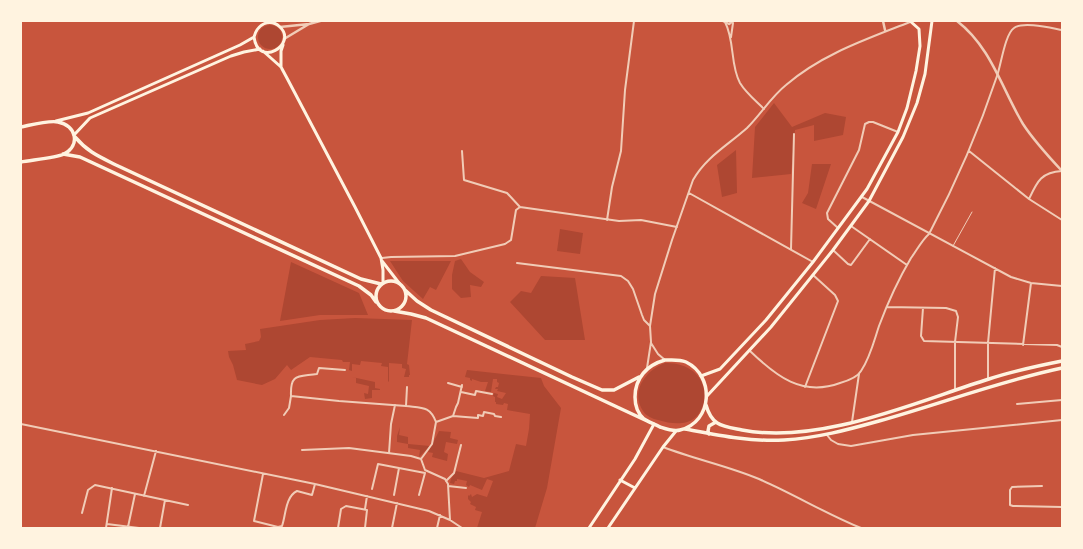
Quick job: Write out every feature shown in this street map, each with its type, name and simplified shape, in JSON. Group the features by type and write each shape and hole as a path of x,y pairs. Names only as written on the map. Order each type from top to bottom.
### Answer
{"highway":[{"path":"21,127 56,121 66,124 71,128 75,136 84,147 92,154 362,279 382,283 389,281 399,283 417,301 431,310 602,390 614,390 639,377 647,368 659,361 676,360 686,362 695,368 702,376 707,396 706,405 697,421 685,429 676,431 644,420 426,318 394,311"},
{"path":"63,154 72,147 75,142 75,136"},
{"path":"21,162 63,154 80,157 352,283 367,291 383,310 388,312 398,310 404,303 406,299 405,290"},
{"path":"376,302 376,291 382,283"},
{"path":"706,405 709,415 716,422 751,431 780,434 797,432 852,422 911,405 1024,368 1062,360"},
{"path":"685,429 738,439 765,441 827,435 912,412 1026,376 1062,368"},
{"path":"639,377 635,393 635,403 644,420"},
{"path":"710,434 708,431 709,426 716,422"}],"main road":[{"path":"276,21 284,35 280,67"},
{"path":"702,376 720,369 775,309 862,197 898,132 907,108 920,46 919,29 911,21"},
{"path":"707,396 782,314 833,250 869,201 894,155 911,119 922,86 929,49 932,21"},
{"path":"280,26 267,22 261,23 256,30 254,37 257,46 280,67 355,207 381,260 399,283"},
{"path":"56,121 88,112 240,45 254,37"},
{"path":"75,136 90,118 231,56 244,52 261,50 269,52 275,51 280,48 284,41"},
{"path":"381,260 382,283"},
{"path":"775,309 782,314"},
{"path":"589,528 635,459 654,424"},
{"path":"608,528 634,488 676,431"},
{"path":"620,480 634,488"}],"street":[{"path":"280,26 309,24 320,21"},
{"path":"607,220 612,187 621,151 625,90 634,21"},
{"path":"883,21 885,30"},
{"path":"647,368 651,342 650,326 657,287 693,180 703,166 717,152 747,128 784,86 807,68 885,30 911,21"},
{"path":"957,21 965,27 982,47 1028,132 1041,149 1062,171"},
{"path":"724,22 729,24 733,22 731,37 736,73 740,83 752,98 764,109"},
{"path":"724,22 731,37"},
{"path":"284,41 309,24"},
{"path":"750,350 774,372 805,387 819,388 832,386 854,378 859,374 866,362 886,306 895,287 907,265 929,234 969,151 997,75 1007,39 1012,29 1018,26 1037,25 1062,30"},
{"path":"838,228 828,219 827,213 859,150 865,124 872,122 898,132"},
{"path":"791,249 794,134"},
{"path":"462,151 464,180 507,193 514,198 520,207 607,220 641,220 676,227"},
{"path":"969,151 1029,199 1062,220"},
{"path":"1029,199 1035,185 1041,178 1050,173 1062,171"},
{"path":"689,193 813,262"},
{"path":"862,197 1011,277 1031,283 1062,286"},
{"path":"381,260 391,257 455,256 505,244 511,240 516,210 520,207"},
{"path":"851,226 907,265"},
{"path":"833,250 848,264 852,265 870,239"},
{"path":"517,263 621,276 631,285 644,320 650,326"},
{"path":"988,379 988,344 995,268"},
{"path":"805,387 838,302 835,295 813,275"},
{"path":"1023,345 1031,283"},
{"path":"886,306 946,308 956,311 958,316 955,342 954,390"},
{"path":"923,308 922,340 1062,347"},
{"path":"651,342 658,354 665,360"},
{"path":"284,415 289,408 291,396 290,386 295,378 317,374 319,368 345,370"},
{"path":"852,422 859,374"},
{"path":"448,383 462,386 453,416"},
{"path":"406,406 407,387"},
{"path":"461,392 475,395 476,391 492,394"},
{"path":"291,396 406,406 428,410 433,413 436,422 432,444 421,460"},
{"path":"1017,404 1062,400"},
{"path":"389,453 394,405"},
{"path":"436,422 453,416 478,418 478,415 483,416 484,412 501,417"},
{"path":"827,435 838,444 851,446 912,435 1062,420"},
{"path":"21,424 263,473 397,503 440,515 462,528"},
{"path":"446,481 454,473 461,445"},
{"path":"663,447 759,479 797,496 842,520 862,528"},
{"path":"302,450 349,448 411,456 421,460 425,472 419,495"},
{"path":"144,496 156,451"},
{"path":"372,489 378,464 440,476 446,481 448,486 450,520"},
{"path":"394,495 399,468"},
{"path":"263,473 254,521 278,527 282,526 289,498 293,493 297,491 312,495 315,484"},
{"path":"82,513 88,490 92,486 99,485 188,505"},
{"path":"448,486 466,488"},
{"path":"1042,486 1012,486 1010,490 1010,505 1062,507"},
{"path":"106,528 112,488"},
{"path":"128,527 134,494"},
{"path":"365,528 367,510 364,509 367,496"},
{"path":"160,528 165,500"},
{"path":"392,528 397,503"},
{"path":"338,528 341,509 343,507 364,509"},
{"path":"437,528 440,515"},
{"path":"107,524 139,528"}],"lane":[{"path":"953,246 972,212"}],"shaded area":[{"path":"270,25 279,28 282,37 279,46 270,49 261,46 258,37 261,28"},
{"path":"774,103 792,127 825,113 846,117 843,135 814,141 814,125 795,130 791,174 752,178 755,127"},
{"path":"736,150 737,193 722,197 717,165"},
{"path":"812,164 831,164 816,209 802,203 808,193"},
{"path":"560,229 583,233 580,254 557,251"},
{"path":"461,259 470,272 484,282 481,287 470,285 471,297 461,298 452,289 452,275 455,261"},
{"path":"390,261 451,261 436,290 430,287 423,299 403,281"},
{"path":"291,262 359,293 368,315 320,315 280,321"},
{"path":"541,276 575,278 585,340 545,340 510,302 521,291 531,293"},
{"path":"355,318 412,320 407,364 409,365 409,377 404,377 406,369 402,368 402,364 389,363 389,382 388,367 381,366 382,363 361,361 360,365 352,364 352,371 349,370 350,362 310,357 291,370 287,365 275,379 262,385 237,380 228,351 246,350 245,344 259,341 261,337 260,329 320,320"},
{"path":"665,363 673,363 688,368 694,372 703,384 704,401 698,415 693,420 673,423 654,419 644,413 639,403 639,389 642,382 646,376 658,366"},
{"path":"467,370 541,378 544,386 561,408 547,488 535,528 477,528 482,512 475,510 476,507 470,504 471,502 468,499 468,495 469,496 471,494 472,497 477,494 487,497 493,481 487,479 482,490 470,485 469,487 466,485 467,481 457,479 454,484 450,483 456,471 484,478 509,471 516,444 526,446 529,429 530,414 507,410 508,404 496,404 495,397 493,396 494,393 498,394 497,397 502,399 506,393 495,389 498,387 499,383 497,382 497,379 493,379 491,392 485,391 488,382 481,382 472,379 472,381 470,380 470,378 465,377"},
{"path":"352,377 375,382 375,388 380,390 372,390 372,398 365,399 364,393 368,394 369,386 356,383 356,378"},
{"path":"400,427 399,435 408,437 408,444 397,442"},
{"path":"439,431 451,432 450,438 458,440 457,444 446,442 444,452 448,454 447,461 432,457 433,453 428,452"},
{"path":"408,444 430,446 419,457 420,450 408,448"}]}
